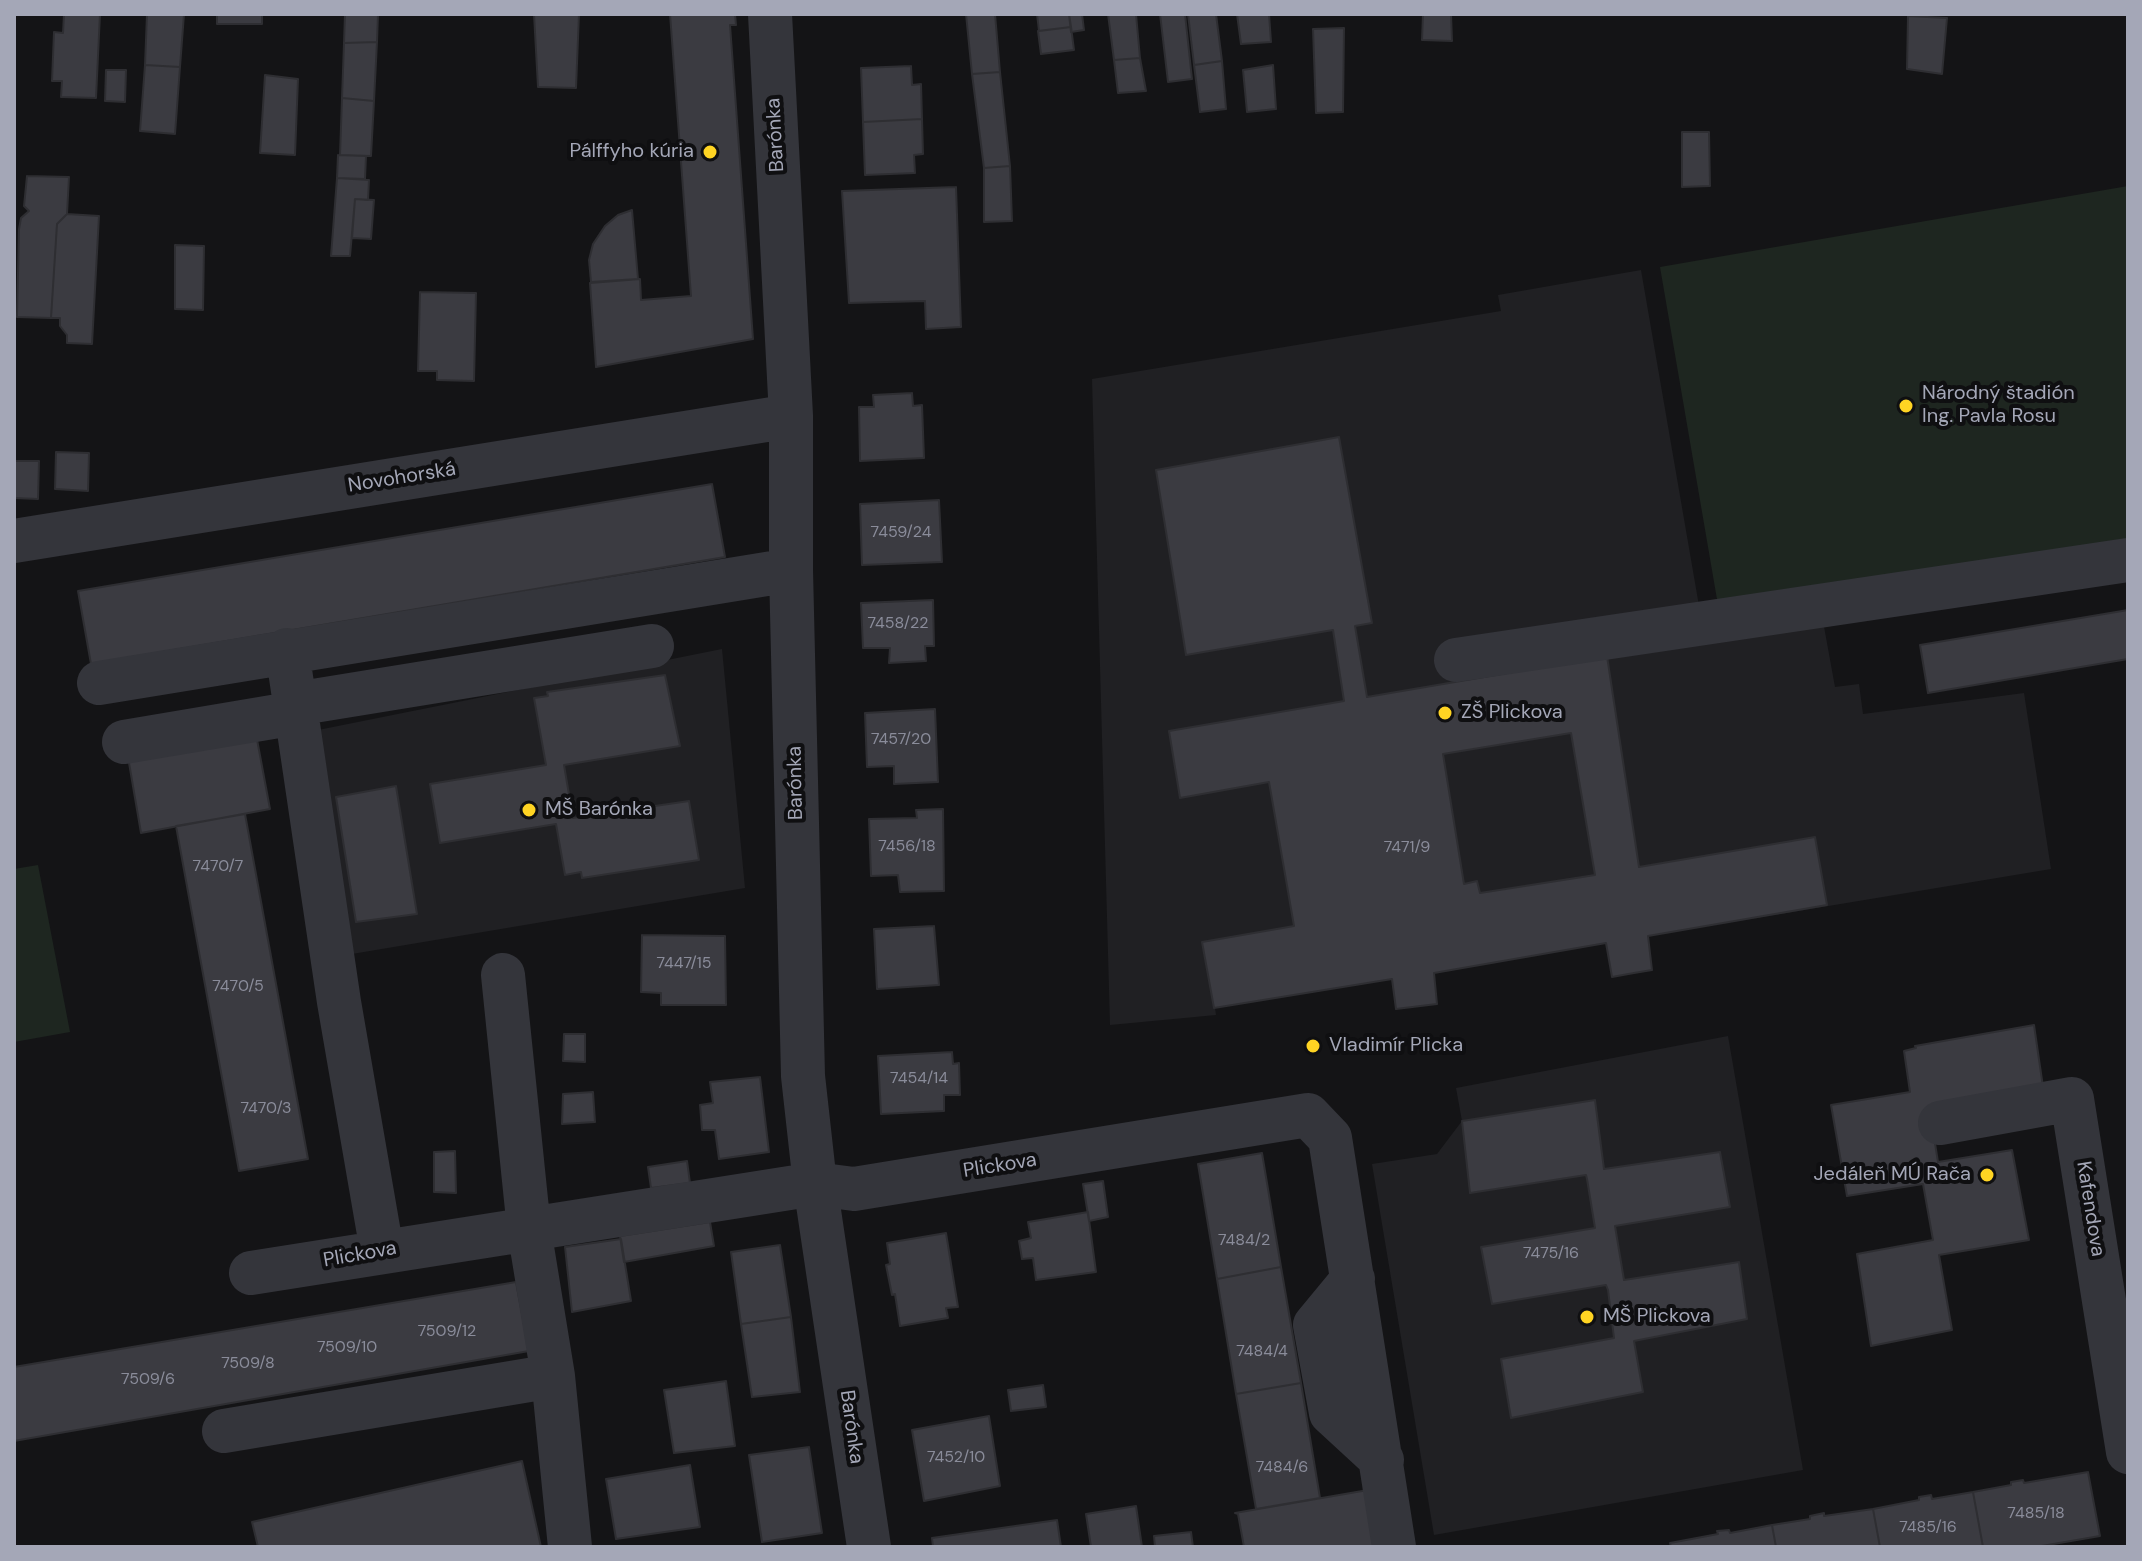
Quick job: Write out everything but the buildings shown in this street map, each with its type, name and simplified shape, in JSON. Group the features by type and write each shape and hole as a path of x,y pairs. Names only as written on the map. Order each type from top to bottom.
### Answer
{"street":[{"name":"Barónka","path":"770,14 791,416 791,570 803,1076 815,1184 869,1547"},
{"name":"Novohorská","path":"14,541 791,416"},
{"path":"1456,660 2128,560"},
{"path":"99,683 791,570"},
{"path":"124,742 296,708 652,646"},
{"path":"287,650 339,1002 382,1251"},
{"path":"503,975 529,1229 553,1376 570,1547"},
{"name":"Kafendova","path":"1940,1123 2072,1099 2128,1452"},
{"name":"Plickova","path":"251,1273 815,1184 854,1189 1308,1115 1330,1138 1353,1279 1315,1325 1331,1413 1382,1460 1394,1547"},
{"path":"224,1431 553,1376"}],"shaded area":[{"name":"Národný štadión Ing. Pavla Rosu","path":"2128,186 2128,544 1719,611 1660,267"},
{"path":"1641,270 1703,629 1821,610 1835,687 1859,684 1863,714 2024,693 2051,869 1215,1008 1216,1015 1110,1025 1092,379 1501,311 1498,295"},
{"name":"MŠ Barónka","path":"722,649 745,888 346,955 308,732"},
{"path":"38,865 70,1032 14,1042 14,869"},
{"name":"MŠ Plickova","path":"1728,1036 1803,1470 1434,1535 1372,1164 1437,1154 1462,1121 1456,1088"}],"place":[{"name":"Pálffyho kúria","path":"710,152"},
{"name":"Národný štadión Ing. Pavla Rosu","path":"1906,406"},
{"name":"ZŠ Plickova","path":"1445,713"},
{"name":"MŠ Barónka","path":"529,810"},
{"name":"Vladimír Plicka","path":"1313,1046"},
{"name":"Jedáleň MÚ Rača","path":"1987,1175"},
{"name":"MŠ Plickova","path":"1587,1317"}]}
